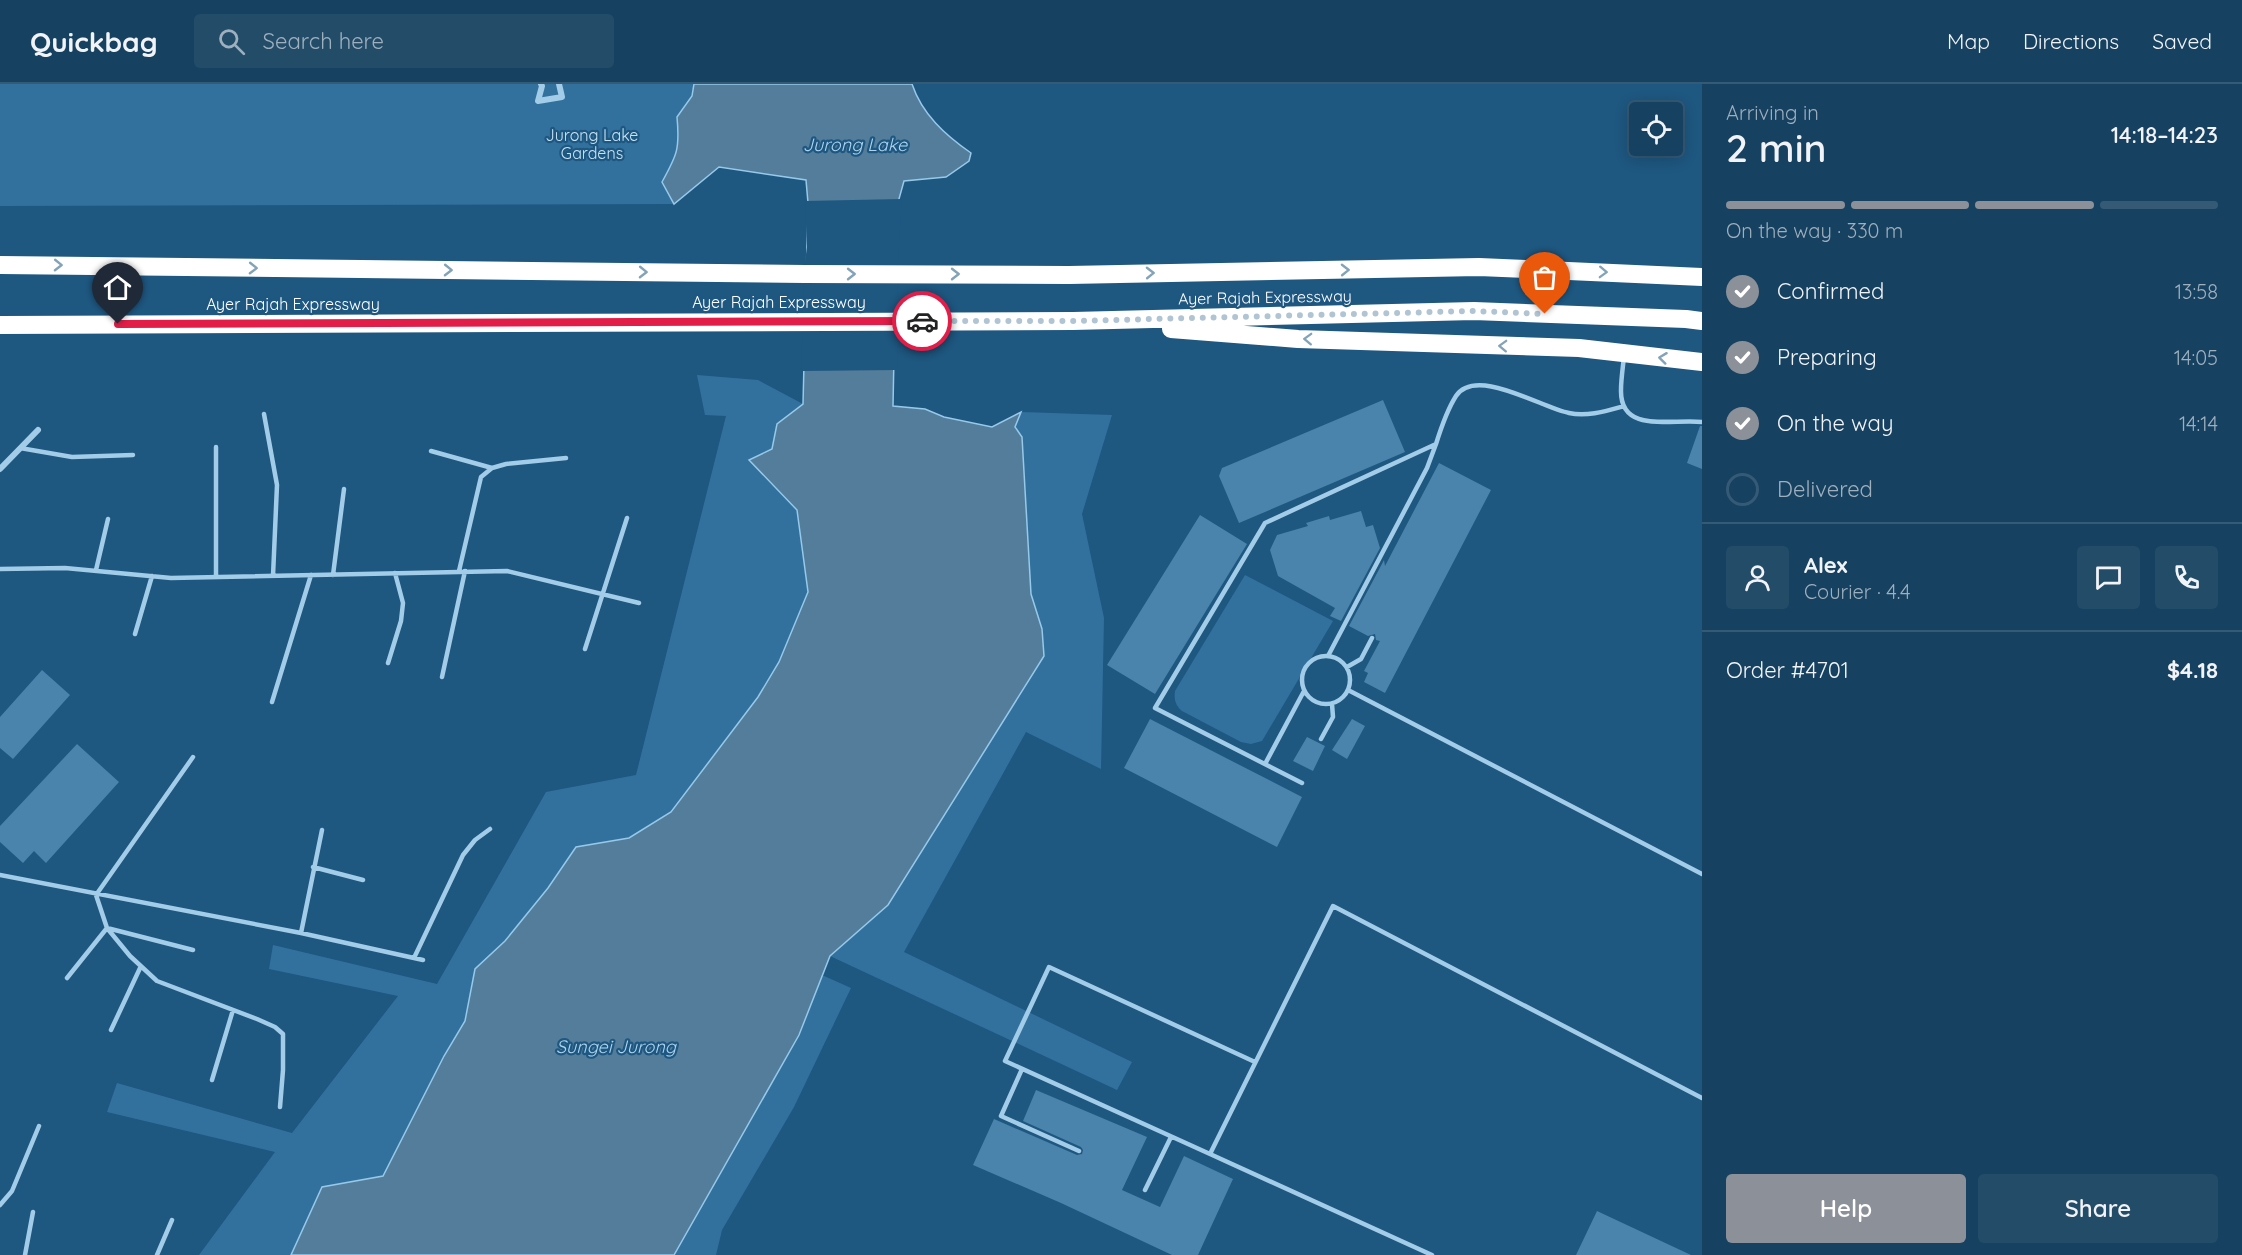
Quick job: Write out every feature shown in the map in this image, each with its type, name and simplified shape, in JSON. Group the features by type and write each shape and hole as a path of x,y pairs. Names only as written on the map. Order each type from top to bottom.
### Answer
{"highway":[{"name":"Ayer Rajah Expressway","path":"0,265 1069,275 1479,267 1702,277"},
{"name":"Ayer Rajah Expressway","path":"0,325 1073,321 1474,311 1702,321"},
{"path":"1073,321 1298,339 1579,348 1702,362"}],"street":[{"path":"541,84 538,101 561,97 559,84"},
{"path":"0,469 38,430"}],"lane":[{"path":"1624,354 1620,392 1624,406 1634,417 1646,422 1702,422"},
{"path":"1328,656 1427,468 1456,394 1466,387 1480,384 1569,414 1594,414 1624,406"},
{"path":"264,414 277,485 273,576"},
{"path":"1302,783 1155,708 1265,523 1436,444"},
{"path":"216,447 216,577"},
{"path":"20,448 72,457 132,455"},
{"path":"431,451 492,468"},
{"path":"442,677 481,477 492,468 506,464 566,458"},
{"path":"333,575 344,489"},
{"path":"585,649 627,518"},
{"path":"96,570 108,519"},
{"path":"0,569 65,568 152,576 216,577 507,572 639,603"},
{"path":"388,663 401,621 403,603 395,573"},
{"path":"272,702 311,575"},
{"path":"135,634 152,576"},
{"path":"1347,667 1361,659 1372,638"},
{"path":"1328,656 1340,660 1347,667 1350,675 1348,690 1340,700 1332,704 1323,704 1313,701 1304,691 1302,676 1305,666 1312,659 1328,656"},
{"path":"1348,690 1702,874"},
{"path":"1265,764 1304,691"},
{"path":"1321,739 1333,717 1332,704"},
{"path":"96,895 193,757"},
{"path":"414,958 463,855 475,840 490,829"},
{"path":"301,933 322,830"},
{"path":"313,867 363,880"},
{"path":"0,875 301,933 423,960"},
{"path":"96,895 107,928 157,981 275,1027 283,1034 280,1107"},
{"path":"1210,1154 1332,906 1702,1098"},
{"path":"107,928 193,950"},
{"path":"67,978 107,928"},
{"path":"111,1030 141,966"},
{"path":"1255,1062 1049,967 1005,1061 1432,1255"},
{"path":"212,1080 233,1010"},
{"path":"1022,1069 1001,1116 1079,1151"},
{"path":"0,1205 12,1191 39,1126"},
{"path":"1145,1190 1171,1137"},
{"path":"25,1255 33,1212"},
{"path":"157,1255 172,1220"}],"green space":[{"name":"Jurong Lake Gardens","path":"0,84 694,84 692,96 677,117 676,151 662,182 674,204 0,206"},
{"path":"697,375 758,380 803,404 778,424 769,481 797,510 808,592 779,662 758,697 671,812 629,838 576,847 548,888 505,941 475,969 465,1021 444,1056 383,1176 322,1187 291,1255 199,1255 275,1152 107,1112 117,1083 292,1133 398,996 269,969 273,945 437,984 546,792 636,775 726,416 705,415"},
{"path":"1021,412 1112,415 1082,514 1104,618 1101,769 1026,732 904,952 1132,1062 1117,1090 830,956 888,905 1042,629 1031,594 1022,437 1015,427"},
{"path":"1245,575 1333,621 1262,741 1251,744 1241,742 1182,711 1176,704 1175,697 1175,691"},
{"path":"822,975 851,988 794,1107 722,1230 716,1255 674,1255 799,1035"}],"water":[{"name":"Sungei Jurong","path":"694,84 912,84 928,114 952,139 971,153 969,161 946,177 904,181 897,206 893,406 925,409 944,417 992,427 1021,412 1015,427 1022,437 1031,594 1042,629 1044,656 888,905 830,956 799,1035 674,1255 291,1255 322,1187 383,1176 444,1056 465,1021 475,969 505,941 548,888 576,847 629,838 671,812 758,697 779,662 808,592 797,510 749,460 772,449 777,424 803,404 808,203 806,180 719,167 674,204 662,182 676,151 677,117 692,96"}],"pier":[{"path":"902,199 898,259 897,370 801,371 804,269 807,247 805,201"}],"building":[{"path":"1383,400 1405,452 1239,523 1219,476 1222,468"},
{"path":"1700,426 1702,426 1702,469 1687,463"},
{"path":"1439,463 1491,490 1385,693 1364,682 1368,673 1364,671 1380,641 1376,640 1375,634 1368,636 1349,626 1384,560 1385,566"},
{"path":"1361,511 1366,527 1373,525 1380,548 1341,621 1330,616 1335,608 1278,576 1270,550 1277,535 1308,526 1306,523 1329,516 1330,520"},
{"path":"1200,515 1247,544 1155,694 1107,665"},
{"path":"42,670 70,695 13,759 0,748 0,717"},
{"path":"1150,719 1302,797 1277,847 1124,768"},
{"path":"1352,719 1365,726 1347,759 1332,750"},
{"path":"1307,737 1325,746 1313,771 1293,761"},
{"path":"77,744 119,782 46,863 34,851 23,863 0,842 0,826"},
{"path":"1036,1090 1147,1137 1122,1190 1160,1207 1184,1156 1233,1179 1198,1255 1172,1255 973,1165 994,1119 1077,1155 1082,1154 1081,1147 1023,1121"},
{"path":"1597,1211 1691,1255 1576,1255"}],"way so far":[{"path":"922,321 1073,321 1474,311 1545,314"}],"route":[{"path":"118,324 922,321"}],"water label":[{"name":"Jurong Lake","path":"855,145"}]}
